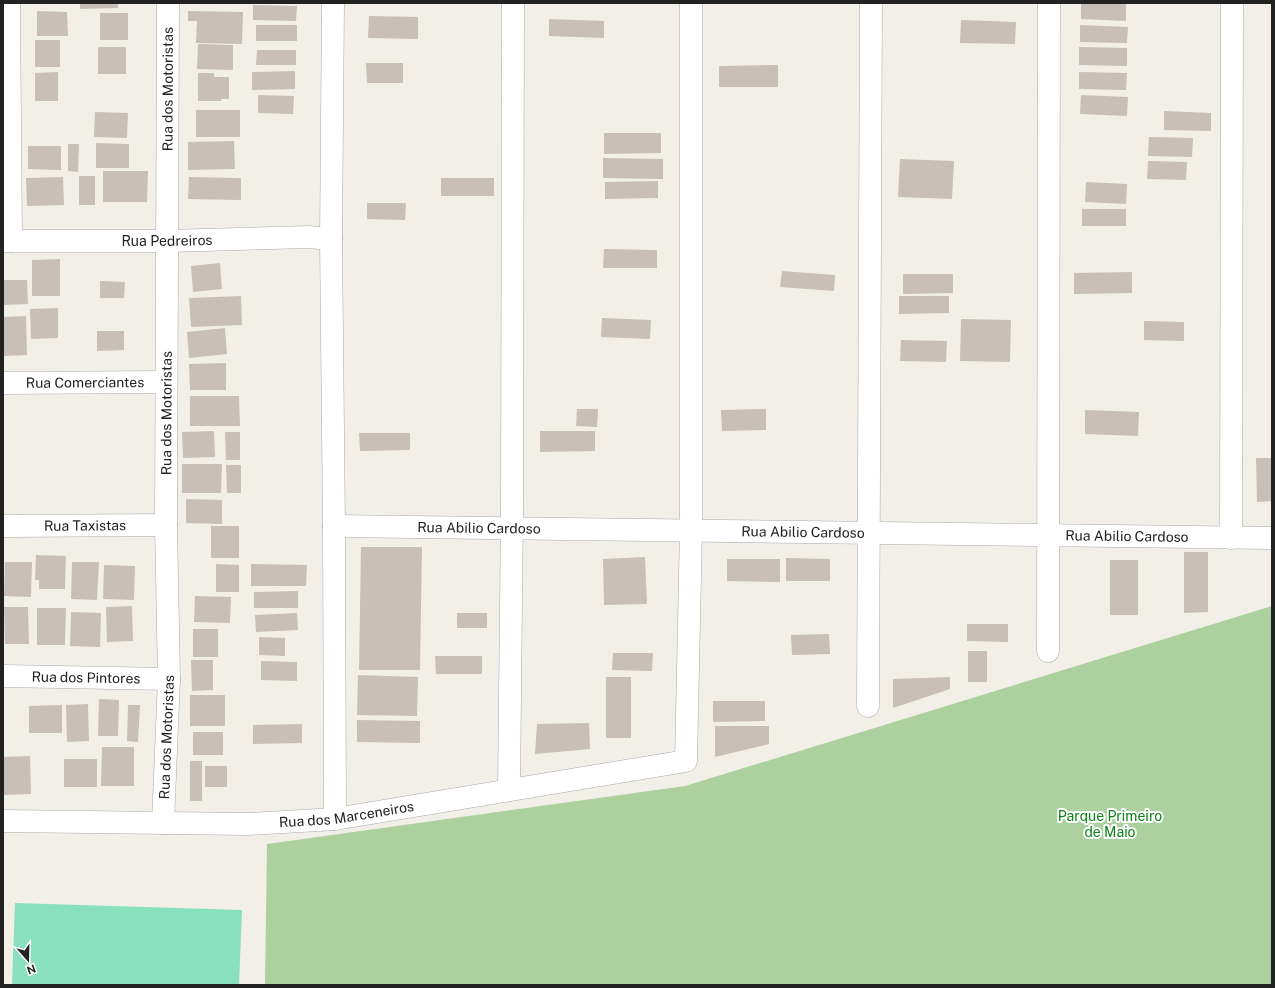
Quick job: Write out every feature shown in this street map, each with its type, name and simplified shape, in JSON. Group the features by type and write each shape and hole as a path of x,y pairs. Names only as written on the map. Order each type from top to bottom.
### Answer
{"street":[{"path":"7,241 9,3"},
{"name":"Rua dos Motoristas","path":"163,823 169,679 166,525 168,3"},
{"path":"333,3 331,239 335,819"},
{"path":"509,790 512,528 513,3"},
{"path":"690,530 691,3"},
{"path":"868,706 871,3"},
{"path":"1048,651 1049,3"},
{"path":"1231,538 1232,3"},
{"name":"Rua Pedreiros","path":"7,241 331,239"},
{"name":"Rua Comerciantes","path":"3,383 166,382"},
{"name":"Rua Taxistas","path":"3,526 166,525"},
{"name":"Rua Abilio Cardoso","path":"334,526 1272,538"},
{"name":"Rua dos Marceneiros","path":"3,821 249,824 335,819 686,760 690,530"},
{"name":"Rua dos Pintores","path":"3,676 169,679"}],"green space":[{"name":"Parque Primeiro de Maio","path":"1272,606 1272,985 265,985 267,844 685,786"},
{"path":"15,903 242,910 239,985 12,985"}],"building":[{"path":"80,3 118,3 118,8 80,9"},
{"path":"1081,3 1126,3 1126,21 1081,19"},
{"path":"253,5 297,6 296,21 253,20"},
{"path":"37,11 67,12 68,36 37,36"},
{"path":"188,11 243,12 242,44 196,43 197,21 188,21"},
{"path":"100,13 128,13 128,40 100,40"},
{"path":"369,16 418,17 418,39 368,38"},
{"path":"549,19 604,21 604,38 549,36"},
{"path":"961,20 1016,22 1015,44 960,43"},
{"path":"256,25 297,25 297,41 256,41"},
{"path":"1080,25 1128,27 1127,43 1080,42"},
{"path":"35,40 60,40 60,67 35,67"},
{"path":"198,44 233,45 233,70 197,69"},
{"path":"98,47 126,47 126,74 98,74"},
{"path":"1079,47 1127,48 1127,66 1079,65"},
{"path":"257,50 296,50 296,65 256,65"},
{"path":"366,63 403,63 403,83 367,83"},
{"path":"778,65 778,87 719,87 719,66"},
{"path":"295,71 295,89 252,90 252,72"},
{"path":"58,72 58,101 35,101 35,73"},
{"path":"1079,72 1127,73 1126,90 1079,89"},
{"path":"198,73 214,73 214,77 229,77 229,99 221,99 221,101 198,101"},
{"path":"258,95 294,96 293,114 258,113"},
{"path":"1081,95 1128,97 1127,116 1080,114"},
{"path":"196,110 240,110 240,137 196,137"},
{"path":"1164,111 1211,113 1211,131 1164,130"},
{"path":"95,112 128,113 127,138 94,137"},
{"path":"604,133 661,133 661,153 604,154"},
{"path":"1149,137 1193,138 1192,157 1148,156"},
{"path":"234,141 235,169 188,170 188,142"},
{"path":"96,143 129,144 129,168 96,168"},
{"path":"68,144 79,144 78,172 68,171"},
{"path":"28,146 61,146 61,170 28,169"},
{"path":"603,158 663,159 663,179 603,178"},
{"path":"900,159 954,161 952,199 898,197"},
{"path":"1148,161 1187,162 1186,180 1147,179"},
{"path":"103,171 148,171 147,202 103,202"},
{"path":"79,176 95,176 95,205 79,205"},
{"path":"63,177 64,205 27,206 26,178"},
{"path":"189,177 241,178 241,200 188,199"},
{"path":"441,178 494,178 494,196 441,196"},
{"path":"658,181 658,198 605,199 605,182"},
{"path":"1086,182 1127,184 1126,204 1085,202"},
{"path":"367,203 406,203 405,220 367,219"},
{"path":"1082,209 1126,209 1126,226 1082,226"},
{"path":"604,249 657,250 657,268 603,268"},
{"path":"60,259 60,296 32,296 32,260"},
{"path":"220,263 222,289 193,292 191,266"},
{"path":"782,271 835,275 834,291 780,287"},
{"path":"1132,272 1132,293 1074,294 1074,273"},
{"path":"903,274 953,274 953,293 903,294"},
{"path":"3,280 27,280 28,304 3,305"},
{"path":"100,281 125,282 124,298 100,298"},
{"path":"241,296 242,325 191,327 189,298"},
{"path":"899,296 949,296 949,313 899,314"},
{"path":"58,308 58,338 31,339 30,309"},
{"path":"26,316 27,355 3,356 3,317"},
{"path":"602,318 651,320 650,339 601,337"},
{"path":"961,319 1011,320 1010,362 960,361"},
{"path":"1144,321 1184,322 1184,341 1144,340"},
{"path":"225,328 227,354 189,358 187,332"},
{"path":"97,331 124,331 124,350 97,351"},
{"path":"901,340 947,341 946,362 900,361"},
{"path":"226,363 226,390 190,390 189,364"},
{"path":"190,396 239,396 240,426 190,426"},
{"path":"577,409 598,409 597,427 576,426"},
{"path":"766,409 766,430 722,431 721,410"},
{"path":"1085,410 1139,412 1138,436 1085,434"},
{"path":"214,431 215,457 183,458 182,432"},
{"path":"540,431 595,431 595,451 540,452"},
{"path":"225,432 240,432 240,460 226,460"},
{"path":"359,433 410,433 410,450 360,451"},
{"path":"1256,458 1272,458 1272,501 1257,502"},
{"path":"182,464 222,464 221,493 182,493"},
{"path":"226,465 241,465 241,493 227,493"},
{"path":"186,499 222,500 222,524 186,523"},
{"path":"211,526 239,526 239,558 211,558"},
{"path":"361,547 422,547 420,670 359,670"},
{"path":"1184,552 1208,552 1208,612 1184,613"},
{"path":"36,555 66,556 65,589 39,589 39,580 35,580"},
{"path":"645,557 647,604 604,605 603,559"},
{"path":"786,558 830,559 830,581 786,581"},
{"path":"727,559 780,559 780,582 727,581"},
{"path":"1110,560 1138,560 1138,615 1110,615"},
{"path":"5,562 32,562 31,597 4,596"},
{"path":"72,562 99,562 97,600 71,599"},
{"path":"216,564 239,565 239,592 216,592"},
{"path":"251,564 307,565 306,586 251,586"},
{"path":"104,565 135,566 134,600 103,599"},
{"path":"298,591 298,608 254,608 254,592"},
{"path":"195,596 231,597 230,623 194,622"},
{"path":"132,606 133,641 107,642 106,607"},
{"path":"4,607 28,607 29,644 5,644"},
{"path":"37,608 66,608 65,645 37,645"},
{"path":"71,612 101,613 100,647 70,646"},
{"path":"297,613 298,630 256,632 255,615"},
{"path":"457,613 487,613 487,628 457,628"},
{"path":"967,624 1008,624 1008,642 967,641"},
{"path":"193,629 218,629 218,657 193,657"},
{"path":"829,634 830,654 792,655 791,635"},
{"path":"259,637 285,638 285,656 259,655"},
{"path":"968,651 987,651 987,682 968,682"},
{"path":"613,653 653,653 652,671 612,670"},
{"path":"435,656 482,656 482,674 436,674"},
{"path":"191,660 213,660 213,690 192,691"},
{"path":"261,661 297,662 297,681 261,680"},
{"path":"358,675 418,677 417,716 357,715"},
{"path":"606,677 631,677 631,738 606,738"},
{"path":"950,677 950,689 893,708 893,679"},
{"path":"190,695 225,695 225,726 190,726"},
{"path":"99,699 119,700 118,736 98,736"},
{"path":"713,701 765,701 765,721 713,722"},
{"path":"88,704 89,741 67,742 66,705"},
{"path":"62,705 62,733 29,733 29,706"},
{"path":"128,705 140,705 138,742 127,741"},
{"path":"357,720 420,721 420,743 357,742"},
{"path":"589,723 590,749 535,754 537,724"},
{"path":"302,724 302,743 253,744 253,725"},
{"path":"715,726 769,726 769,744 715,757"},
{"path":"193,732 223,732 223,755 193,755"},
{"path":"102,747 134,747 134,786 101,786"},
{"path":"30,756 31,794 3,795 3,757"},
{"path":"64,759 97,759 97,787 64,787"},
{"path":"190,761 202,761 202,801 190,801"},
{"path":"205,766 227,766 227,787 205,787"}]}
